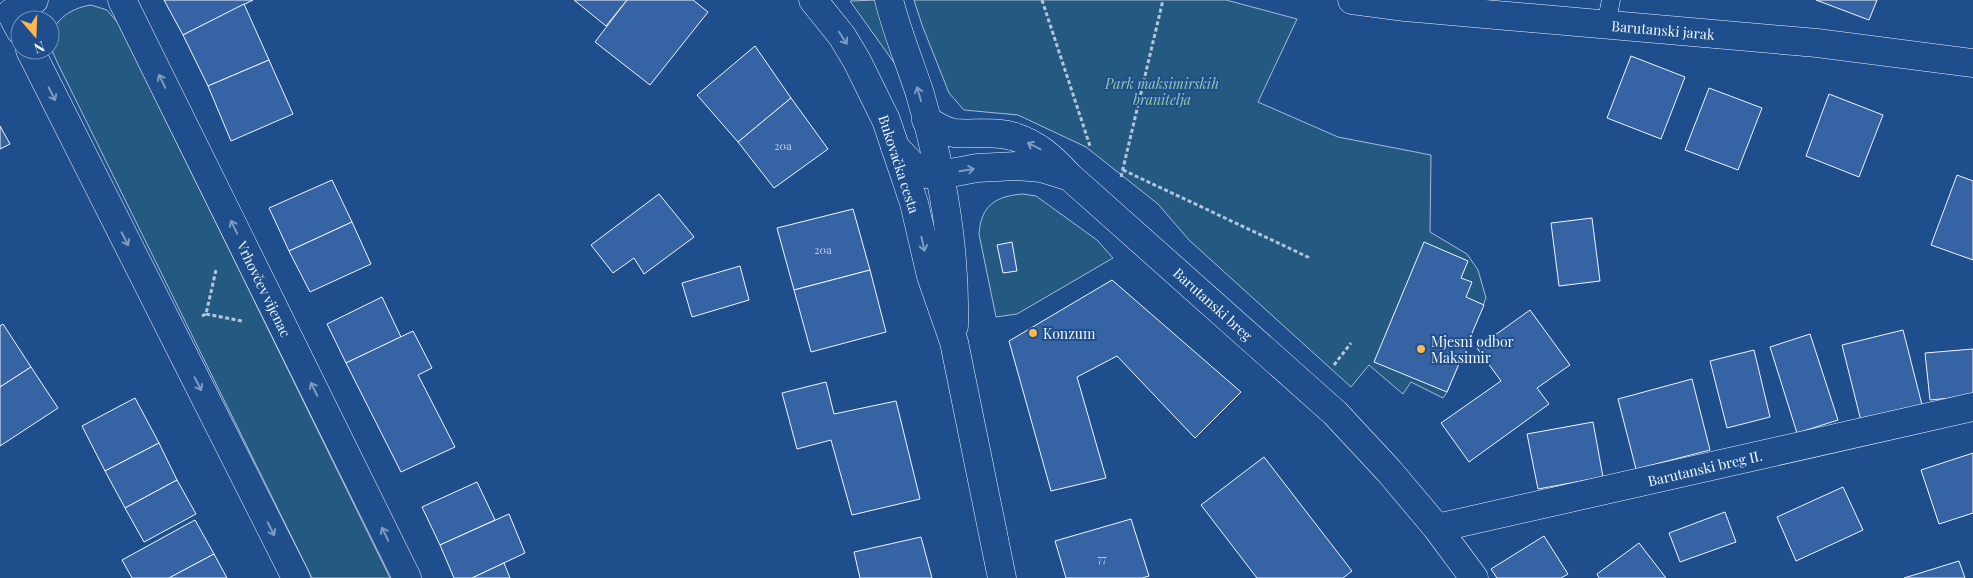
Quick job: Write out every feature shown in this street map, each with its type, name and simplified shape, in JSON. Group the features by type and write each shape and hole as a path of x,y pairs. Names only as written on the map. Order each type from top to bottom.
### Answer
{"street":[{"name":"Vrhovčev vijenac","path":"122,0 407,578"},
{"name":"Bukovačka cesta","path":"812,0 842,36 857,62 886,120 914,203 941,308 954,342 1002,578"},
{"name":"Bukovačka cesta","path":"889,0 926,120 940,175 953,252 955,287 954,342"},
{"name":"Barutanski jarak","path":"1352,0 1405,7 1609,12 1817,43 1973,63"},
{"path":"35,60 296,578"},
{"path":"926,120 940,129 954,132 1014,136 1048,154 1070,177"},
{"name":"Barutanski breg","path":"895,146 915,168 927,174 940,175 977,168 1017,166 1041,168 1070,177 1335,413 1389,470 1437,528 1474,578"},
{"name":"Barutanski breg II.","path":"1437,528 1973,408"}],"path":[{"path":"1042,0 1092,151"},
{"path":"1121,179 1163,0"},
{"path":"1123,170 1310,258"},
{"path":"172,331 206,314 229,216"},
{"path":"1331,369 1351,343"}],"green space":[{"path":"877,0 895,64 850,1"},
{"name":"Park maksimirskih branitelja","path":"914,0 1226,0 1297,19 1258,102 1338,137 1431,155 1430,232 1467,254 1478,270 1486,298 1443,398 1411,382 1403,394 1369,365 1351,387 1189,240 1158,204 1086,147 1018,115 964,110 949,93"},
{"path":"91,5 107,10 118,23 390,578 312,578 56,60 60,60 60,20 76,9"},
{"path":"1023,194 1036,196 1097,240 1113,258 1017,314 996,317 979,234 980,224 987,209 992,204 1005,197"}],"building":[{"path":"164,0 253,0 183,35"},
{"path":"574,0 627,0 606,26"},
{"path":"627,0 693,0 708,12 650,85 595,42"},
{"path":"1816,0 1877,0 1869,20"},
{"path":"244,4 269,60 208,86 183,35"},
{"path":"755,46 791,98 738,142 697,95"},
{"path":"1631,56 1685,77 1661,139 1607,118"},
{"path":"269,60 293,114 231,141 208,86"},
{"path":"1709,88 1762,108 1738,170 1685,150"},
{"path":"1829,94 1883,115 1859,177 1806,156"},
{"path":"791,98 828,149 774,188 738,142"},
{"path":"0,126 10,144 0,149"},
{"path":"1957,175 1973,181 1973,260 1931,245"},
{"path":"332,180 352,222 289,251 269,208"},
{"path":"659,194 694,237 644,274 634,258 613,273 591,245"},
{"path":"853,209 870,270 794,290 777,228"},
{"path":"1592,218 1600,281 1559,286 1551,223"},
{"path":"352,222 371,264 310,292 289,251"},
{"path":"1012,242 1017,271 1003,273 997,245"},
{"path":"1424,242 1468,261 1461,278 1472,282 1466,297 1484,305 1447,392 1374,362"},
{"path":"740,266 749,300 692,317 682,283"},
{"path":"870,270 886,332 811,352 794,290"},
{"path":"1112,280 1241,392 1195,438 1117,356 1077,377 1106,478 1051,491 1009,341"},
{"path":"382,297 401,337 346,363 327,324"},
{"path":"1530,310 1570,365 1537,388 1549,404 1469,462 1441,423 1501,381 1477,348"},
{"path":"3,324 31,367 0,387 0,326"},
{"path":"1903,330 1922,405 1861,421 1842,345"},
{"path":"413,331 432,368 418,375 455,447 401,472 346,363"},
{"path":"1810,334 1838,420 1797,433 1770,347"},
{"path":"1973,349 1973,396 1930,400 1925,353"},
{"path":"1754,350 1770,417 1727,428 1710,361"},
{"path":"31,367 58,408 0,446 0,387"},
{"path":"1692,379 1710,450 1636,469 1618,399"},
{"path":"826,382 834,414 896,401 920,499 852,515 831,440 797,449 782,393"},
{"path":"135,398 159,443 105,471 82,426"},
{"path":"1593,422 1603,477 1538,489 1527,434"},
{"path":"159,443 177,480 125,508 105,471"},
{"path":"1973,453 1973,513 1939,524 1921,470"},
{"path":"1264,457 1352,571 1343,578 1257,578 1201,505"},
{"path":"177,480 196,514 144,542 125,508"},
{"path":"477,482 495,520 440,545 422,507"},
{"path":"1843,487 1863,530 1796,561 1777,517"},
{"path":"1725,512 1736,542 1680,562 1669,533"},
{"path":"509,514 525,553 472,578 454,578 440,545"},
{"path":"1131,519 1149,576 1142,578 1066,578 1055,541"},
{"path":"195,520 214,554 169,578 132,578 122,560"},
{"path":"1544,536 1568,574 1561,578 1497,578 1491,569"},
{"path":"921,537 932,578 860,578 854,552"},
{"path":"1639,543 1666,578 1599,578 1597,574"},
{"path":"214,554 227,578 169,578"},
{"path":"1959,561 1965,578 1904,578"},
{"path":"504,563 510,578 472,578"}],"place":[{"name":"Konzum","path":"1033,333"},
{"name":"Mjesni odbor Maksimir","path":"1421,349"}]}
